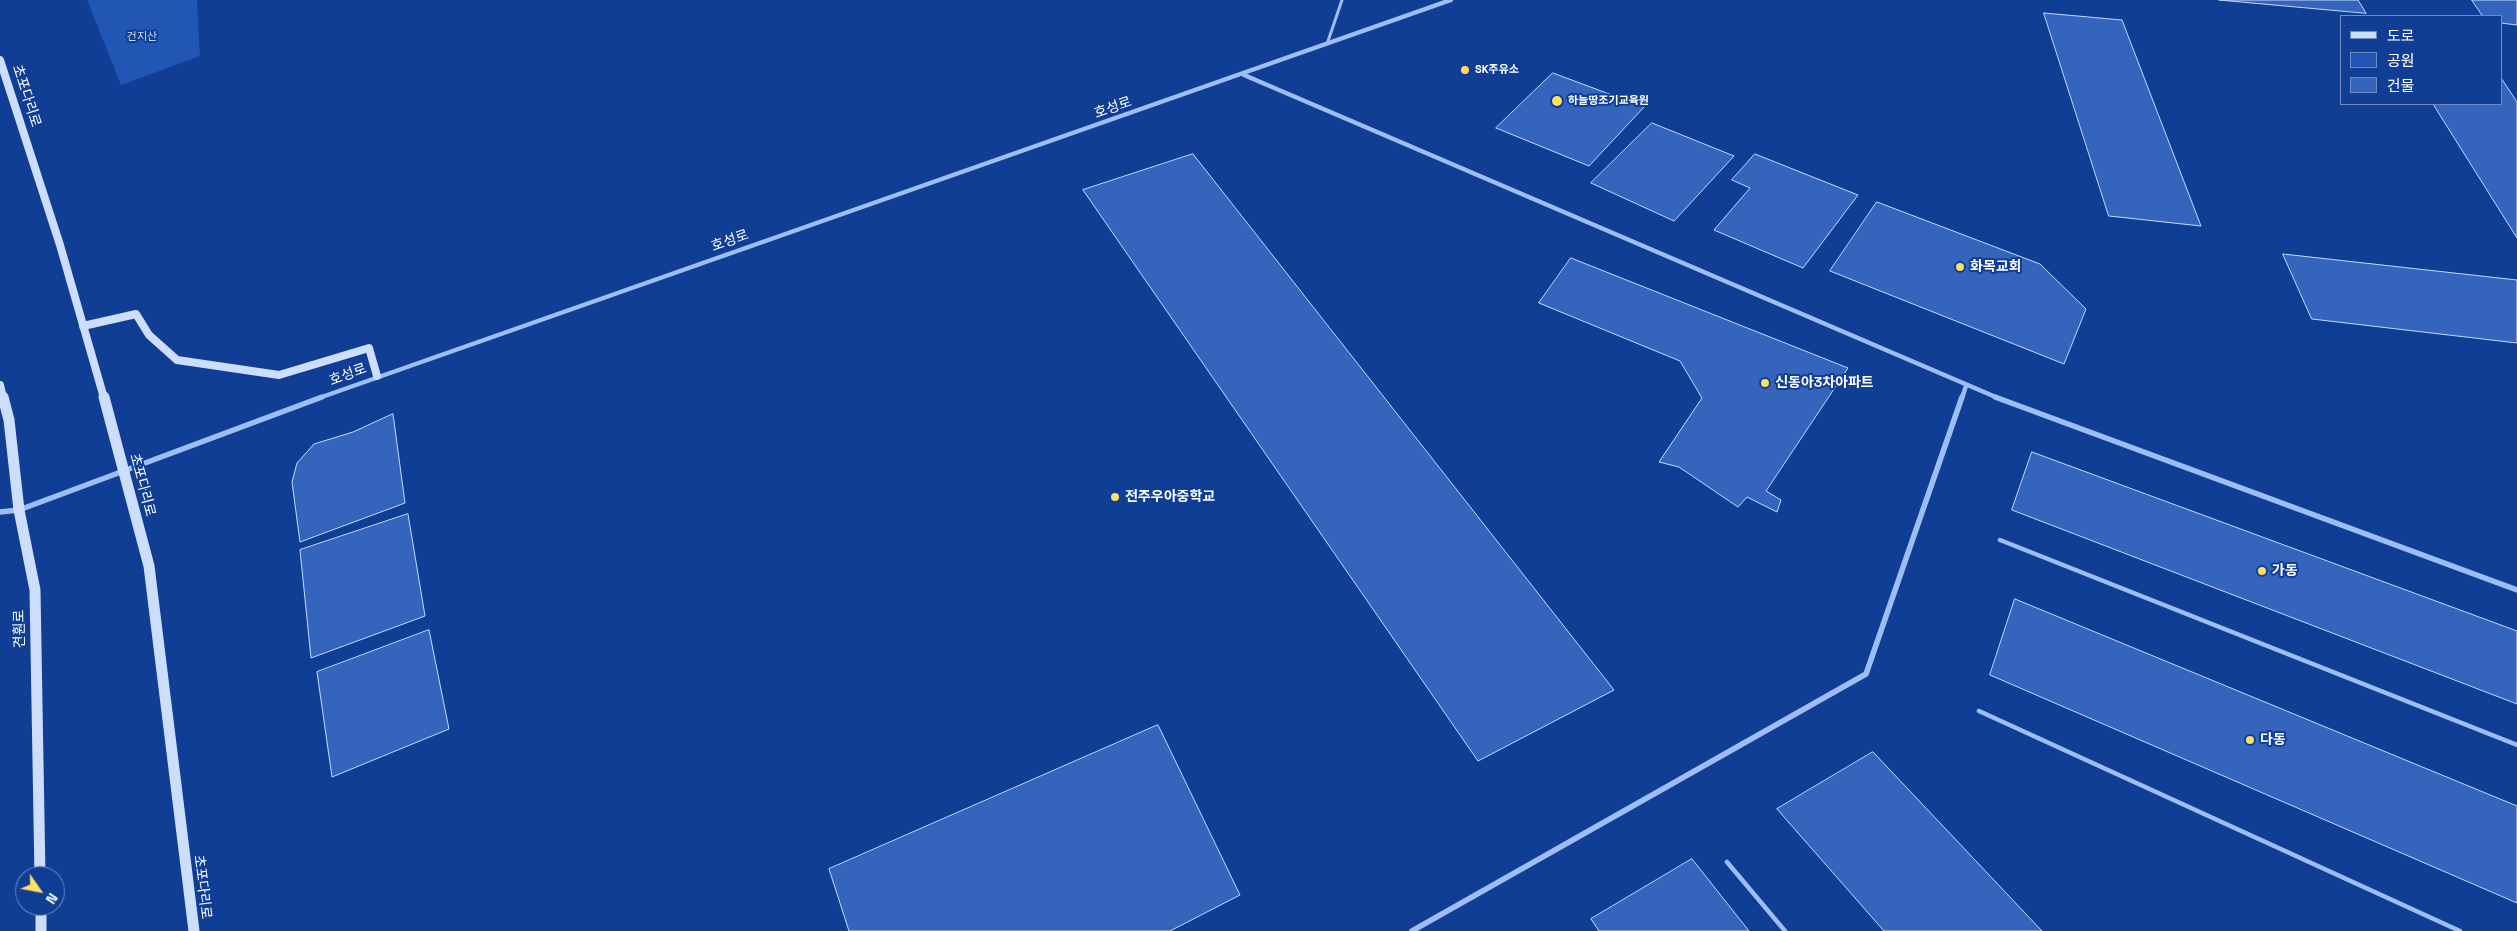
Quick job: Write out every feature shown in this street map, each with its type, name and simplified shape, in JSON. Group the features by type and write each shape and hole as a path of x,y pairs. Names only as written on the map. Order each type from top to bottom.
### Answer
{"street":[{"name":"호성로","path":"0,512 19,510 377,376 1451,0"},
{"name":"초포다리로","path":"0,60 60,245 125,470 148,566 194,931"},
{"path":"1244,74 1966,386 2517,590"},
{"path":"83,326 136,314 148,335 177,360 279,375 369,348 377,376"},
{"name":"견훤로","path":"0,386 9,420 19,510 35,590 40,866"},
{"path":"1412,931 1866,674 1966,386"},
{"path":"41,916 41,931"}],"lane":[{"path":"1327,44 1342,0"},
{"path":"2000,540 2517,745"},
{"path":"1979,711 2460,931"},
{"path":"1727,862 1785,931"}],"green space":[{"name":"건지산","path":"87,0 197,0 200,56 121,85"}],"building":[{"path":"2219,0 2358,0 2366,13"},
{"path":"2472,0 2517,0 2517,25 2502,23 2502,15 2482,15"},
{"path":"2044,13 2122,20 2201,226 2109,216"},
{"path":"1553,73 1644,107 1589,166 1496,128"},
{"path":"2502,80 2517,102 2517,238 2434,105 2502,105"},
{"path":"1652,123 1734,156 1674,221 1591,183"},
{"path":"1193,154 1614,690 1478,761 1083,190"},
{"path":"1755,154 1858,195 1803,268 1714,230 1750,188 1732,180"},
{"path":"1877,202 2040,264 2086,309 2064,364 1830,271"},
{"path":"2283,254 2517,280 2517,343 2312,319"},
{"name":"신동아3차아파트","path":"1571,258 1848,368 1766,491 1781,500 1777,512 1747,497 1738,507 1679,467 1659,462 1702,398 1680,361 1539,303"},
{"path":"393,414 405,503 300,542 292,482 297,463 314,444 353,432"},
{"name":"가동","path":"2032,452 2517,631 2517,704 2012,510"},
{"path":"408,514 425,616 311,658 300,550"},
{"name":"다동","path":"2015,599 2517,806 2517,903 1990,675"},
{"path":"429,630 449,729 332,777 317,672"},
{"path":"1158,725 1240,895 1170,931 849,931 829,869"},
{"path":"1873,752 2042,931 1884,931 1777,809"},
{"path":"1692,859 1749,931 1599,931 1591,919"}],"place":[{"name":"SK주유소","path":"1465,70"},
{"name":"하늘땅조기교육원","path":"1557,101"},
{"name":"화목교회","path":"1960,267"},
{"name":"신동아3차아파트","path":"1765,383"},
{"name":"전주우아중학교","path":"1115,497"},
{"name":"가동","path":"2262,571"},
{"name":"다동","path":"2250,740"}]}
